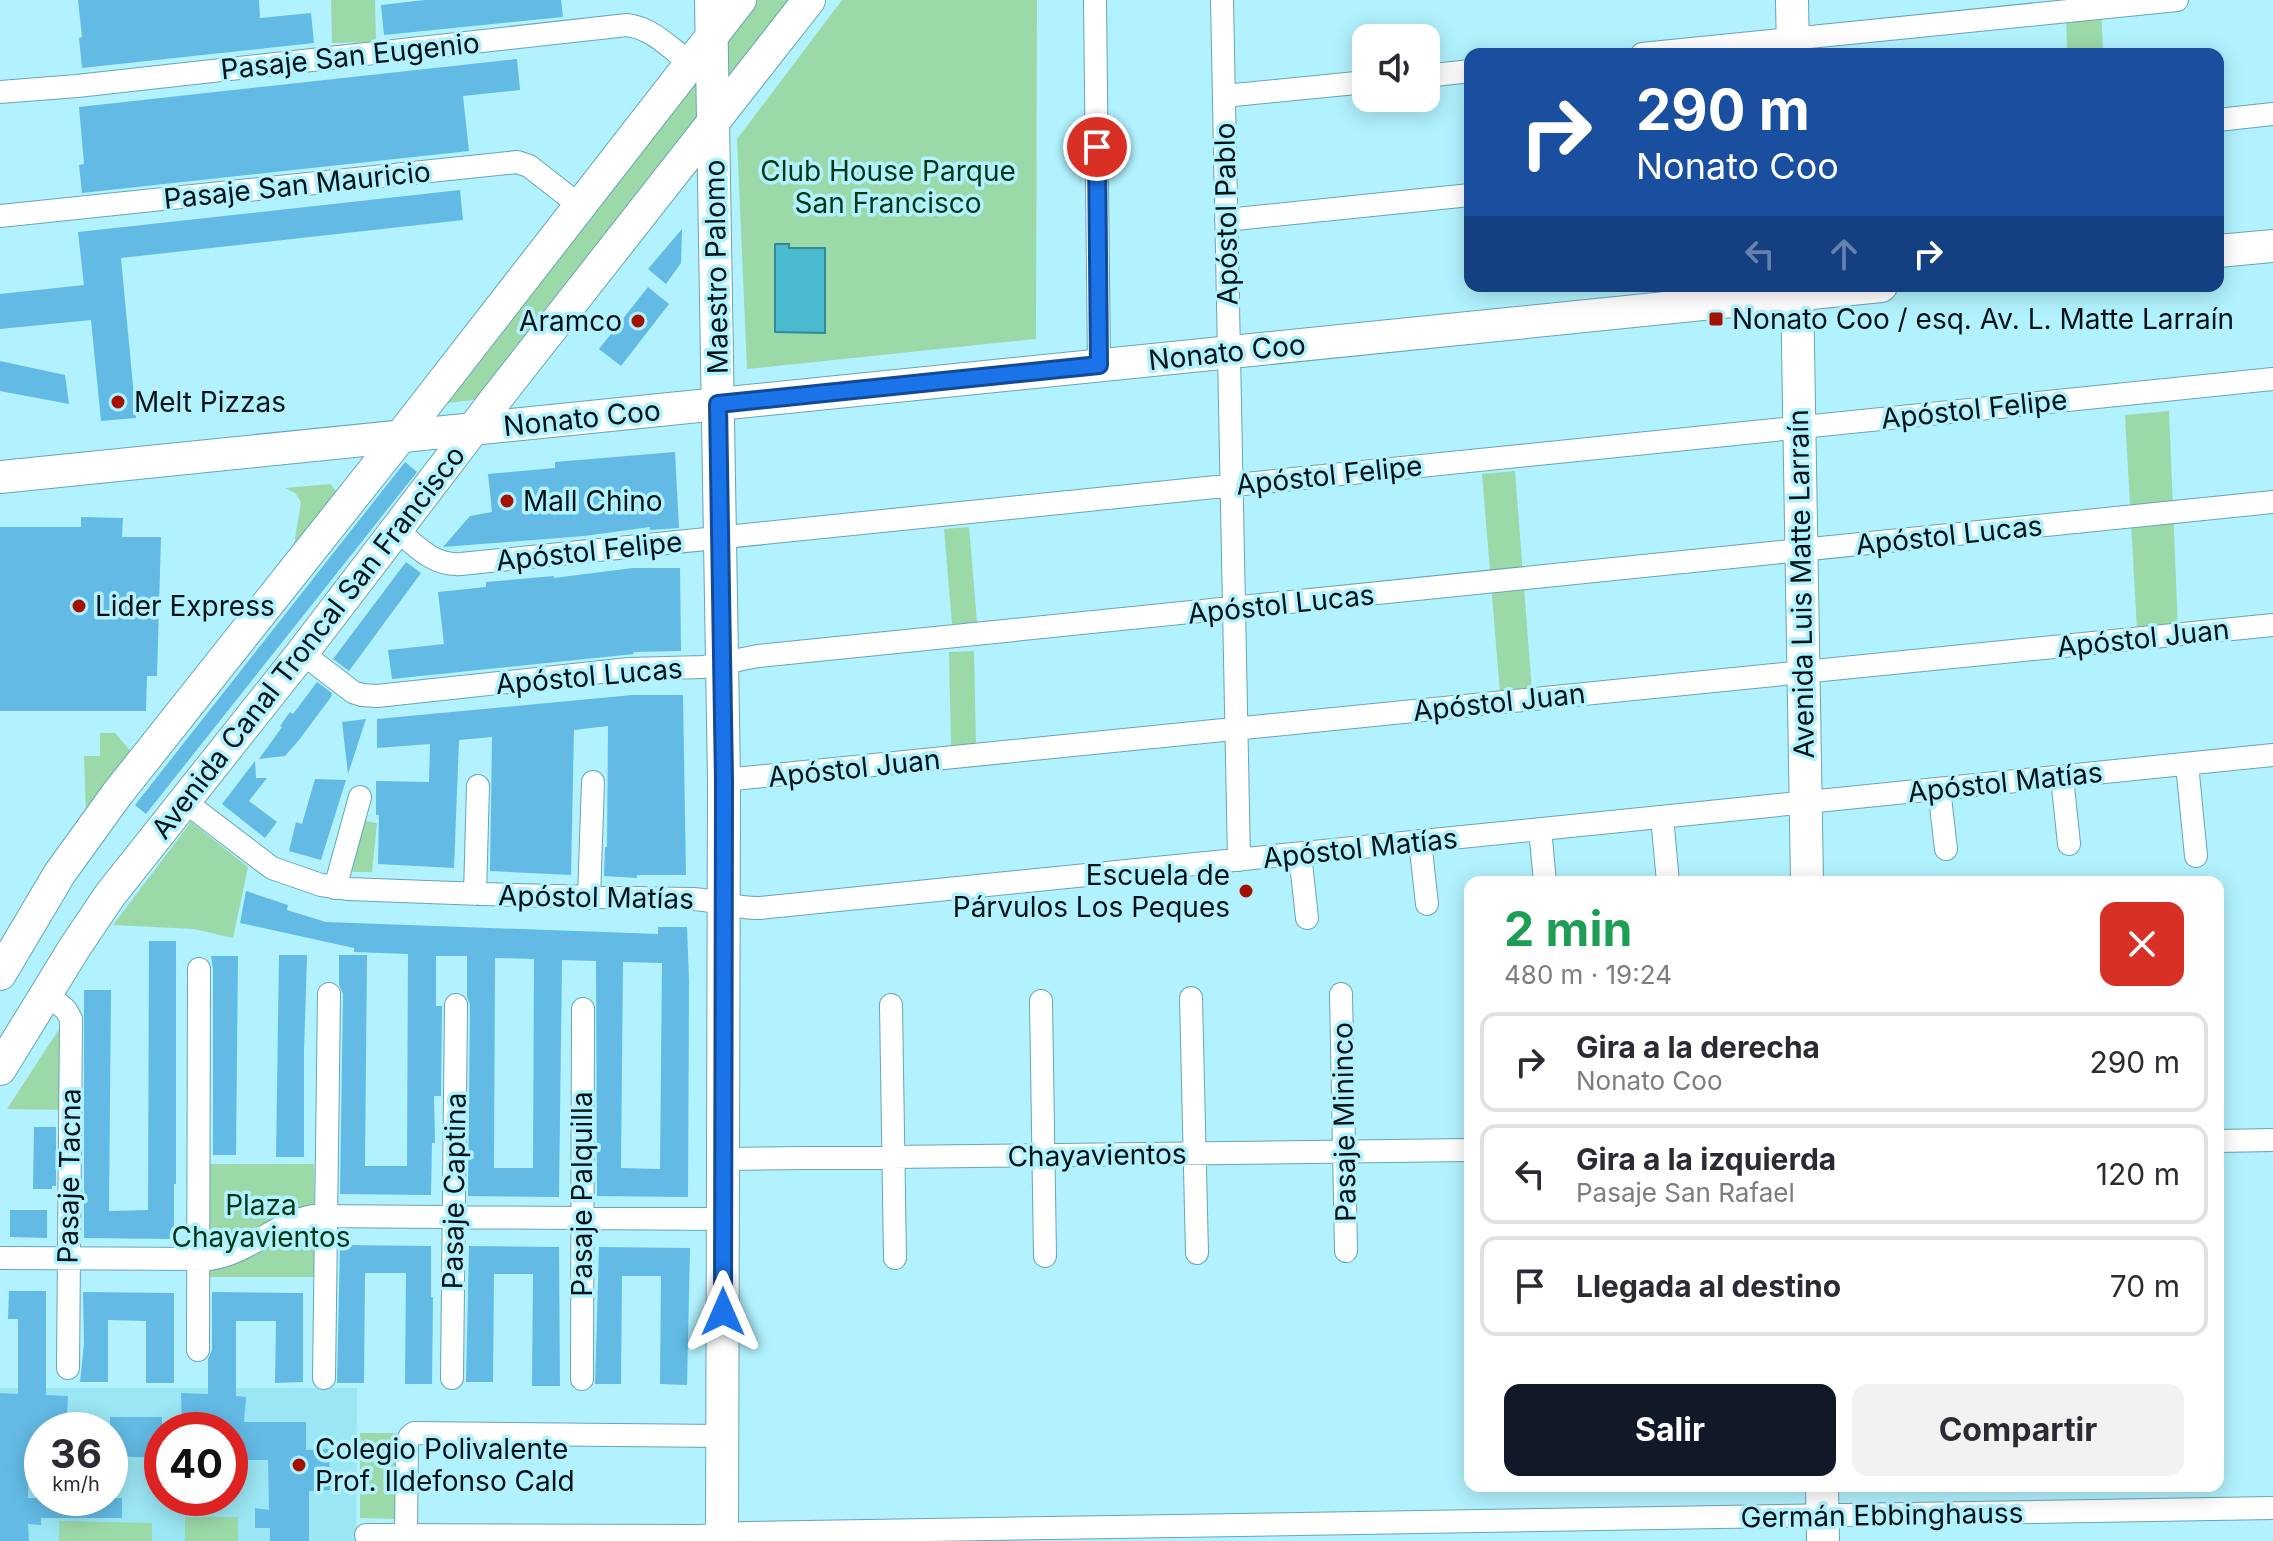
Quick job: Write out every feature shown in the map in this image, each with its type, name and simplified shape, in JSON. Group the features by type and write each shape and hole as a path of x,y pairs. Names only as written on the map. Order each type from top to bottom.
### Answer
{"street":[{"name":"Maestro Palomo","path":"711,0 724,780 722,1538"},
{"name":"Avenida Canal Troncal San Francisco","path":"0,974 34,914 88,832 740,0"},
{"name":"Avenida Canal Troncal San Francisco","path":"0,1069 110,895 809,0"},
{"path":"1095,0 1099,365"},
{"name":"Apóstol Pablo","path":"1222,0 1239,860"},
{"path":"1792,0 1793,46"},
{"path":"1755,48 2177,0"},
{"name":"Pasaje San Eugenio","path":"0,92 627,25 652,33 689,62"},
{"path":"1440,74 1464,72"},
{"path":"1224,96 1352,83"},
{"path":"2224,119 2273,114"},
{"name":"Pasaje San Mauricio","path":"0,216 517,162 534,169 579,205"},
{"path":"1226,220 1464,196"},
{"path":"2224,250 2273,246"},
{"name":"Nonato Coo","path":"0,477 1229,352 1779,292"},
{"name":"Avenida Luis Matte Larraín","path":"1797,292 1807,876"},
{"name":"Apóstol Felipe","path":"397,530 436,561 453,564 2273,379"},
{"name":"Apóstol Lucas","path":"302,653 345,688 369,697 629,669 703,667 758,656 2273,502"},
{"name":"Apóstol Juan","path":"724,780 2273,625"},
{"name":"Apóstol Matías","path":"184,801 272,868 335,888 698,899 739,908 760,908 2273,755"},
{"path":"2187,764 2196,856"},
{"path":"2062,777 2069,844"},
{"path":"589,898 593,782"},
{"path":"475,894 478,786"},
{"path":"1939,789 1946,849"},
{"path":"335,888 360,797"},
{"path":"1662,817 1667,876"},
{"path":"1540,829 1544,876"},
{"path":"1420,841 1427,904"},
{"path":"1300,854 1307,918"},
{"path":"198,1350 199,969"},
{"name":"Pasaje Tacna","path":"47,994 66,1010 71,1019 68,1368"},
{"path":"324,1378 329,994"},
{"name":"Pasaje Mininco","path":"1341,994 1346,1251"},
{"path":"1191,998 1197,1253"},
{"path":"1041,1001 1045,1256"},
{"name":"Pasaje Captina","path":"452,1378 456,1005"},
{"path":"891,1005 895,1258"},
{"name":"Pasaje Palquilla","path":"582,1379 583,1009"},
{"path":"2224,1141 2273,1140"},
{"name":"Chayavientos","path":"724,1159 1464,1150"},
{"path":"0,1258 198,1259 230,1254 289,1222 326,1215 723,1219"},
{"path":"406,1535 407,1443 414,1433 723,1436"},
{"name":"Germán Ebbinghauss","path":"366,1535 722,1538 1823,1514 2273,1508"}],"shaded area":[{"path":"775,244 789,244 789,248 825,248 825,333 775,332"},
{"path":"0,1388 357,1388 356,1541 0,1541"}],"green space":[{"path":"331,0 375,0 376,42 332,43"},
{"path":"755,0 793,0 481,399 440,404"},
{"name":"Club House Parque San Francisco","path":"842,0 1037,0 1036,339 747,369 737,139"},
{"path":"2066,0 2101,0 2103,48 2067,48"},
{"path":"2169,411 2178,629 2137,630 2125,415"},
{"path":"1515,471 1532,691 1500,693 1482,474"},
{"path":"330,484 337,492 293,551 301,502 295,493 285,488"},
{"path":"969,527 977,622 952,624 944,529"},
{"path":"974,651 976,746 951,747 949,652"},
{"path":"100,733 115,733 134,755 86,812 84,756 100,756"},
{"path":"364,821 377,823 372,872 352,872"},
{"path":"191,822 248,867 233,938 194,929 113,925"},
{"path":"63,1023 62,1110 7,1109"},
{"name":"Plaza Chayavientos","path":"208,1164 314,1164 314,1277 208,1277"},
{"path":"360,1433 398,1433 397,1519 360,1518"},
{"path":"185,1517 238,1517 238,1541 185,1541"},
{"path":"59,1521 152,1523 152,1541 59,1541"}],"building":[{"path":"78,0 259,0 260,18 311,13 314,43 82,68"},
{"path":"425,0 561,0 563,17 384,35 381,5"},
{"path":"517,59 520,90 463,96 469,151 82,193 79,165 84,164 79,107"},
{"path":"460,190 463,220 121,258 136,418 101,421 91,320 0,329 0,294 84,285 78,232"},
{"path":"682,229 681,263 666,284 648,269"},
{"name":"Aramco","path":"648,287 669,304 621,366 599,349"},
{"path":"0,361 65,375 69,404 0,391"},
{"path":"675,452 679,528 650,530 650,527 584,536 443,547 470,516 492,512 488,474 555,468 555,462"},
{"path":"405,462 417,472 146,814 135,805"},
{"name":"Lider Express","path":"81,517 123,518 122,537 161,537 157,676 147,676 146,711 0,711 0,527 81,527"},
{"path":"406,562 421,573 349,671 333,659"},
{"path":"633,568 680,568 681,651 633,652 392,679 388,650 444,644 438,592 486,587 486,582 554,578"},
{"path":"317,682 332,693 331,697 299,740 285,756 259,759 290,712 293,714"},
{"path":"632,695 683,695 686,875 637,875 637,878 604,876 608,726 574,730 571,875 490,871 492,737 459,740 454,868 378,864 376,781 429,782 430,744 377,748 377,719"},
{"path":"366,719 348,774 342,722"},
{"path":"255,761 256,778 267,778 249,801 277,822 265,838 222,804"},
{"path":"315,779 346,780 321,860 289,851 296,822 302,824"},
{"path":"246,891 288,905 287,910 326,922 658,934 658,927 687,927 688,1197 597,1196 596,961 562,960 559,1197 468,1196 470,1005 467,997 467,956 436,956 436,1006 442,1006 441,1096 434,1096 435,1143 432,1143 431,1195 340,1194 343,994 339,985 339,955 367,955 365,1166 407,1166 408,954 354,952 354,948 240,923","holes":["495,958 534,959 533,1168 494,1168","623,962 662,963 660,1169 621,1168"]},
{"path":"149,941 176,941 174,1239 84,1238 84,990 111,990 109,1211 148,1210"},
{"path":"279,955 307,955 304,1157 276,1157"},
{"path":"211,956 238,956 236,1155 213,1155"},
{"path":"34,1127 56,1127 56,1186 52,1189 33,1189"},
{"path":"10,1210 47,1210 47,1238 10,1237"},
{"path":"340,1245 431,1246 432,1384 405,1384 406,1273 365,1273 364,1383 337,1383"},
{"path":"469,1246 559,1247 560,1386 532,1386 533,1274 494,1274 493,1382 466,1382"},
{"path":"599,1247 690,1248 687,1385 660,1384 661,1276 622,1276 621,1384 595,1384"},
{"path":"9,1291 46,1291 46,1395 68,1396 67,1412 24,1412 24,1516 122,1518 41,1518 41,1525 28,1524 29,1541 0,1541 0,1393 18,1394 18,1319 8,1319"},
{"path":"83,1292 174,1293 174,1383 146,1383 146,1321 108,1320 108,1382 80,1382 84,1344"},
{"path":"212,1292 303,1293 303,1382 275,1383 276,1321 236,1321 236,1396 246,1397 245,1412 182,1412 181,1393 208,1394 208,1359 212,1350"},
{"path":"128,1417 144,1417 144,1457 128,1457"},
{"path":"248,1422 306,1422 306,1450 329,1449 330,1490 309,1491 309,1541 270,1541 270,1528 255,1528 255,1508 269,1510 268,1460 248,1460"}],"place":[{"name":"Nonato Coo / esq. Av. L. Matte Larraín","path":"1716,319"},
{"name":"Aramco","path":"638,321"},
{"name":"Melt Pizzas","path":"118,402"},
{"name":"Mall Chino","path":"507,501"},
{"name":"Lider Express","path":"79,606"},
{"name":"Escuela de Párvulos Los Peques","path":"1246,891"},
{"name":"Colegio Polivalente Prof. Ildefonso Cald","path":"299,1465"}],"route":[{"path":"723,1312 724,780 718,404 1099,365 1097,147"}]}
